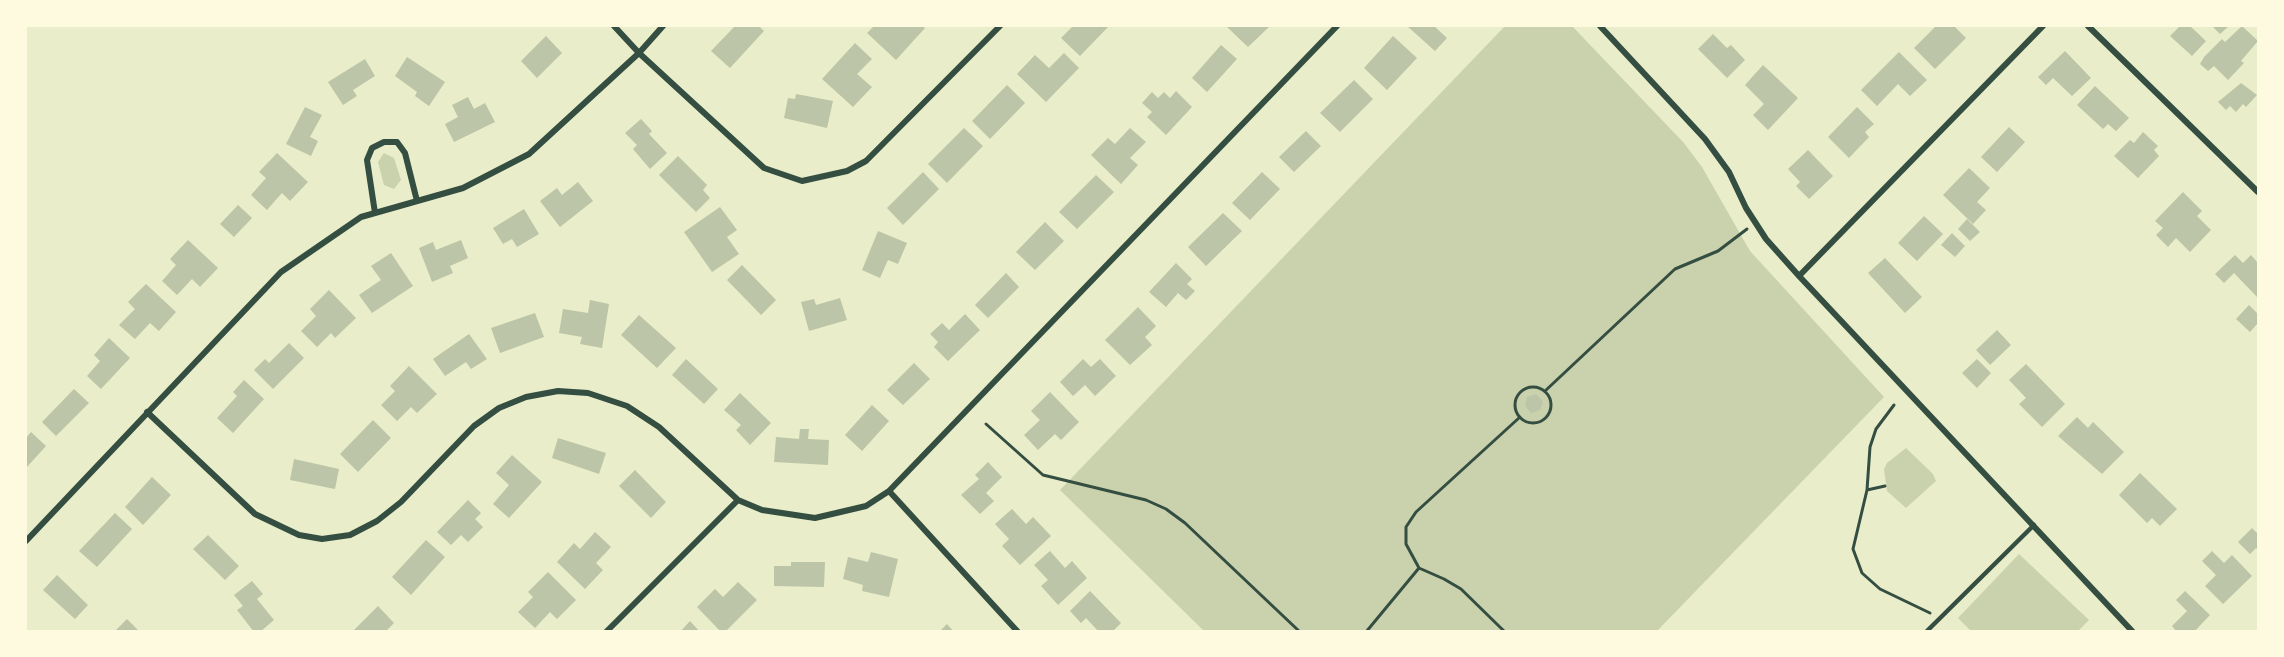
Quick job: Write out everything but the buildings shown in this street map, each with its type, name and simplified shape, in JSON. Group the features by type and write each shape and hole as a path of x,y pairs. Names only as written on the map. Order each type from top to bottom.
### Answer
{"street":[{"path":"614,26 639,53 764,168 802,182 847,171 866,161 1000,26"},
{"path":"26,541 281,272 362,217 463,188 529,154 639,53 663,26"},
{"path":"147,412 255,514 299,536 322,539 350,535 377,521 401,502 474,426 499,408 526,397 558,391 588,393 627,406 659,427 738,500 762,510 815,518 866,506 890,490 1337,26"},
{"path":"1600,26 1706,139 1729,172 1755,222 1799,276 2133,632"},
{"path":"1799,276 2043,26"},
{"path":"2088,26 2259,192"},
{"path":"375,213 367,159 372,148 384,142 397,142 405,153 417,201"},
{"path":"890,490 1018,632"},
{"path":"606,632 738,500"}],"lane":[{"path":"1926,632 2034,525"}],"path":[{"path":"1545,391 1675,269 1718,251 1755,222"},
{"path":"1535,387 1545,391 1551,402 1546,417 1532,423 1520,417 1515,408 1520,392 1535,387"},
{"path":"1894,405 1876,429 1870,447 1867,490 1853,549 1862,573 1880,589 1922,607 1938,619"},
{"path":"1505,632 1461,589 1419,568 1407,544 1406,527 1416,512 1520,417"},
{"path":"986,424 1043,475 1146,500 1166,509 1185,523 1300,632"},
{"path":"1867,490 1885,486"},
{"path":"1366,632 1419,568"}],"green space":[{"path":"1505,26 1572,26 1684,143 1702,167 1750,251 1884,397 1657,631 1204,631 1060,490"},
{"path":"384,153 394,158 401,180 394,189 384,185 378,162"},
{"path":"1906,448 1933,474 1936,481 1906,508 1887,491 1884,469 1887,463"},
{"path":"2019,554 2089,620 2078,631 1971,631 1958,618"}]}
